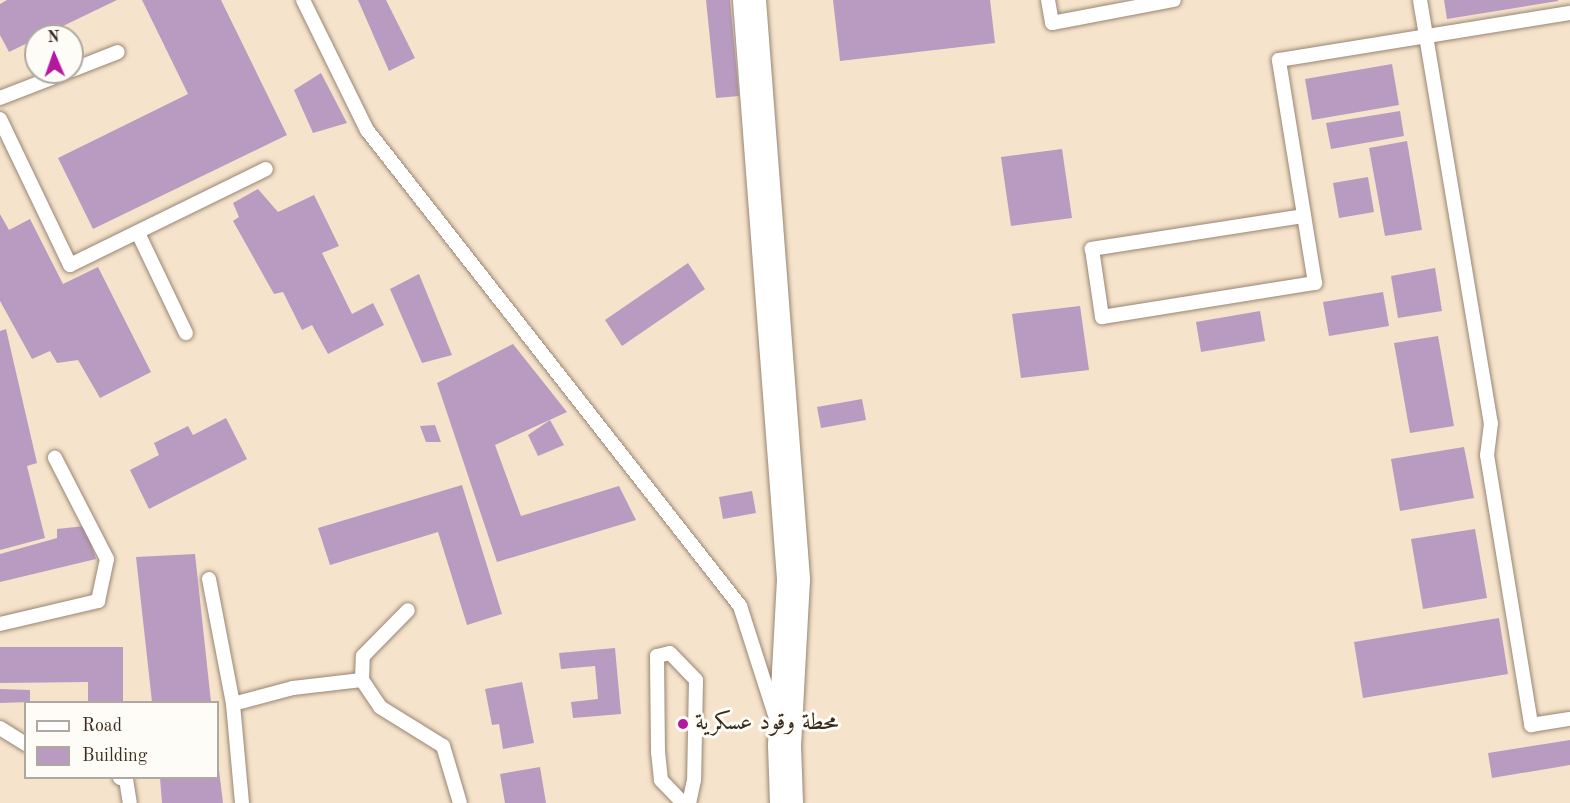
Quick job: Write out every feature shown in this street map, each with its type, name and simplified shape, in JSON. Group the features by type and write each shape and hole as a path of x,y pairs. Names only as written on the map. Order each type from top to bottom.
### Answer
{"street":[{"path":"749,0 793,579 784,745 786,803"}],"lane":[{"path":"303,0 368,130 740,606 784,745"},
{"path":"1047,0 1052,23 1174,0"},
{"path":"1420,0 1491,423 1487,455 1531,725 1570,719"},
{"path":"1304,216 1092,249 1102,317 1315,283 1279,60 1570,13"},
{"path":"84,65 118,52"},
{"path":"0,98 36,84"},
{"path":"0,119 70,264 266,169"},
{"path":"138,233 186,333"},
{"path":"0,624 98,601 107,559 55,458"},
{"path":"209,579 233,704 242,803"},
{"path":"408,610 363,656 362,680 380,707 443,746 459,803"},
{"path":"683,803 661,780 658,753 657,656 670,653 696,680 694,780 689,803"},
{"path":"233,704 293,688 362,680"},
{"path":"0,728 24,743"},
{"path":"126,779 130,803"}],"building":[{"path":"7,0 117,0 67,24 24,24 24,45 9,52 0,35 0,4"},
{"path":"142,0 221,0 287,135 93,229 58,158 188,94"},
{"path":"358,0 386,0 415,58 389,71"},
{"path":"706,0 730,0 739,96 716,98"},
{"path":"833,0 990,0 995,43 840,61"},
{"path":"1444,0 1558,0 1558,1 1447,19"},
{"path":"1392,64 1399,105 1312,120 1305,79"},
{"path":"321,73 347,123 313,133 294,90"},
{"path":"1400,111 1404,136 1331,149 1326,123"},
{"path":"1407,141 1422,230 1385,236 1369,148"},
{"path":"1062,149 1072,218 1011,226 1001,157"},
{"path":"1368,177 1374,212 1339,218 1333,183"},
{"path":"258,189 278,212 314,195 339,246 322,253 352,314 373,303 384,325 328,354 312,325 302,330 283,292 274,294 233,221 239,217 233,203"},
{"path":"0,214 9,230 30,219 63,284 98,267 151,372 100,398 78,360 57,363 50,351 32,359 0,301"},
{"path":"688,263 705,289 622,346 605,320"},
{"path":"1435,268 1442,311 1398,318 1391,276"},
{"path":"419,274 452,355 422,363 390,289"},
{"path":"1383,292 1389,326 1329,336 1323,302"},
{"path":"1080,306 1089,370 1021,378 1012,314"},
{"path":"1260,311 1265,341 1201,352 1196,322"},
{"path":"6,329 37,463 27,466 45,538 0,550 0,331"},
{"path":"1438,336 1454,426 1410,433 1394,343"},
{"path":"513,344 567,412 495,445 521,516 619,486 636,520 497,562 437,383"},
{"path":"862,399 866,420 821,428 817,407"},
{"path":"226,418 247,459 149,509 130,470 159,455 154,443 188,426 193,435"},
{"path":"550,420 564,445 538,456 528,435"},
{"path":"435,425 441,442 426,442 420,426"},
{"path":"1464,447 1474,498 1400,511 1391,459"},
{"path":"462,485 502,614 467,625 438,532 330,565 318,528"},
{"path":"752,491 756,513 723,519 719,497"},
{"path":"85,526 96,559 0,582 0,554 57,538 57,529"},
{"path":"1475,529 1487,598 1423,609 1411,539"},
{"path":"195,554 211,701 152,701 136,557"},
{"path":"1499,618 1508,674 1363,698 1354,642"},
{"path":"0,647 123,647 123,701 88,701 88,682 0,683"},
{"path":"615,648 621,714 573,718 571,702 598,699 595,666 561,669 559,653"},
{"path":"522,682 534,743 503,749 499,724 492,725 485,689"},
{"path":"0,689 30,690 30,701 0,703"},
{"path":"1570,740 1570,765 1492,778 1488,753"},
{"path":"540,767 546,803 505,803 500,774"},
{"path":"219,770 223,803 162,803 160,779 219,779"}],"place":[{"name":"محطة وقود عسكرية","path":"683,724"}]}
